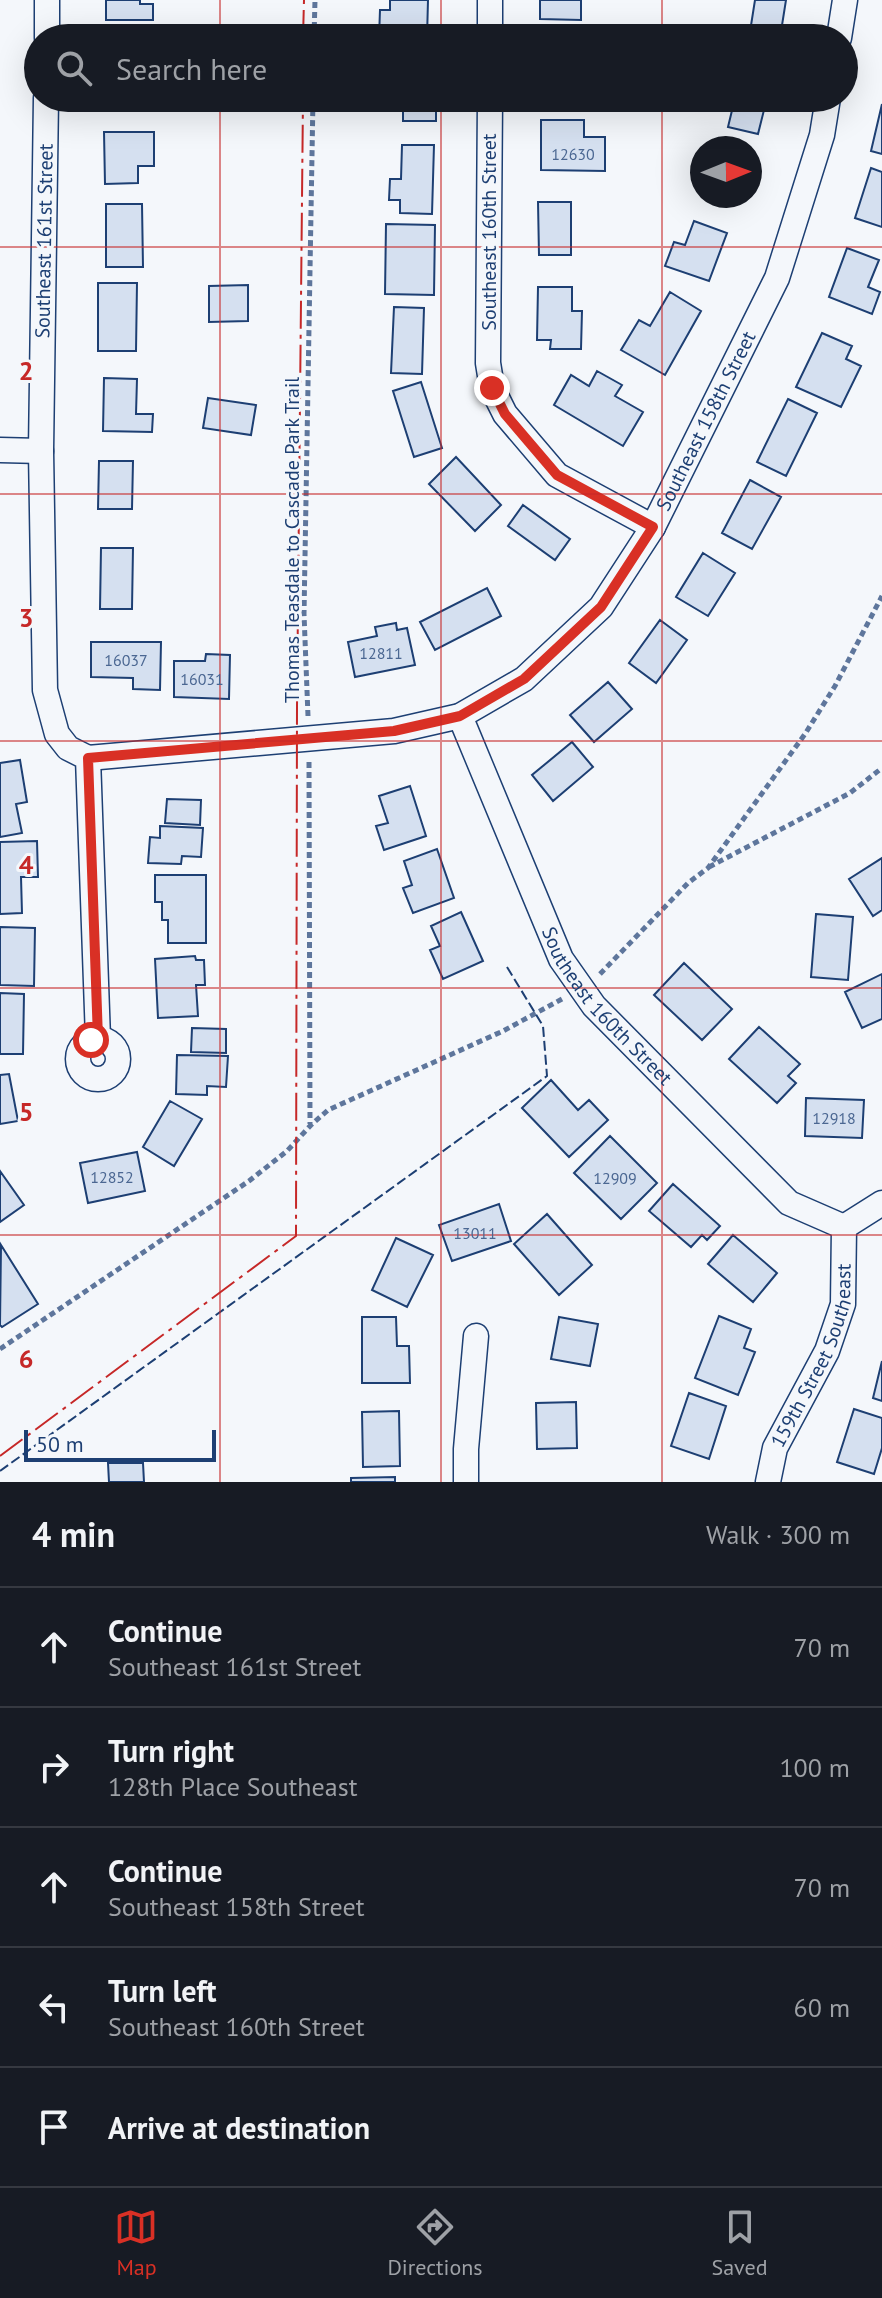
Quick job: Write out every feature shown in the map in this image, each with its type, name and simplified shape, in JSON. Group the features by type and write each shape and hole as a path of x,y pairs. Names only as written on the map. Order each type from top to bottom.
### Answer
{"street":[{"path":"47,0 47,24"},
{"path":"490,0 490,24"},
{"path":"841,24 845,0"},
{"name":"Southeast 161st Street","path":"46,112 41,451 45,690 57,734 68,748 88,758"},
{"name":"Southeast 160th Street","path":"490,112 488,363 492,388 505,414 557,475 653,527"},
{"name":"Southeast 158th Street","path":"88,758 394,731 460,716 524,679 601,607 653,527 777,278 822,135 826,112"},
{"path":"0,450 41,451"},
{"name":"Southeast 160th Street","path":"460,716 561,959 594,1006 789,1203 844,1227"},
{"path":"88,758 98,1039"},
{"path":"844,1227 882,1203"},
{"name":"159th Street Southeast","path":"768,1482 775,1448 827,1351 843,1304 844,1227"},
{"path":"466,1482 476,1336"}],"path":[{"path":"314,24 315,0"},
{"name":"Thomas Teasdale to Cascade Park Trail","path":"311,1125 309,739 304,614 313,112"},
{"path":"708,868 805,734 835,686 882,596"},
{"path":"0,1349 249,1181 287,1151 328,1110 503,1031 582,988 596,978 688,883 708,868 850,793 882,768"}],"building":[{"path":"106,0 140,0 140,4 153,4 153,20 106,20"},
{"path":"390,0 428,0 427,24 380,24 380,10 390,10"},
{"path":"540,0 581,0 581,20 540,19"},
{"path":"755,0 786,0 782,24 751,24"},
{"path":"882,104 882,154 871,151"},
{"path":"403,112 436,112 436,121 403,121"},
{"path":"732,112 764,112 758,134 728,127"},
{"path":"541,120 584,120 584,137 605,137 605,171 541,170"},
{"path":"104,132 154,132 154,166 138,166 138,183 105,184"},
{"path":"402,145 434,145 432,214 400,213 400,200 389,200 390,179 401,179"},
{"path":"871,168 882,172 882,227 855,218"},
{"path":"538,202 571,202 571,255 539,255"},
{"path":"106,204 142,204 143,267 106,267"},
{"path":"694,221 727,233 709,281 665,266 674,242 685,245"},
{"path":"386,224 435,225 434,295 385,294"},
{"path":"847,248 879,260 868,287 880,292 872,314 829,297"},
{"path":"98,283 137,283 136,351 98,351"},
{"path":"248,285 248,321 209,322 209,286"},
{"path":"538,287 572,287 572,311 582,311 581,349 550,349 551,340 537,340"},
{"path":"670,292 701,311 665,375 621,350 639,320 650,326"},
{"path":"394,307 424,308 422,374 391,373"},
{"path":"822,333 852,346 846,359 861,366 841,407 796,387"},
{"path":"597,371 622,385 615,396 643,412 623,446 554,405 571,375 589,386"},
{"path":"104,378 137,379 136,414 153,414 152,432 103,431"},
{"path":"421,382 442,448 414,457 393,391"},
{"path":"208,398 256,405 251,435 203,428"},
{"path":"788,399 817,413 786,476 757,462"},
{"path":"456,457 501,505 475,531 429,484"},
{"path":"99,461 133,461 132,509 98,509"},
{"path":"750,480 781,497 752,549 722,533"},
{"path":"523,505 570,539 555,560 508,526"},
{"path":"101,548 133,548 132,609 100,609"},
{"path":"703,553 735,573 708,616 676,597"},
{"path":"487,588 501,616 435,650 420,622"},
{"path":"660,620 687,640 656,683 629,663"},
{"path":"396,623 397,630 407,628 415,665 355,677 348,642 377,636 375,627"},
{"path":"91,642 161,642 160,690 133,689 133,678 91,677"},
{"path":"206,654 230,655 229,699 174,697 174,661 205,661"},
{"path":"608,682 632,709 594,742 570,715"},
{"path":"572,742 593,767 553,801 532,775"},
{"path":"20,760 27,802 16,804 22,833 0,837 0,763"},
{"path":"410,786 426,836 384,850 376,826 388,823 379,796"},
{"path":"167,799 201,800 200,825 165,823"},
{"path":"160,826 203,828 201,857 182,856 181,864 148,863 150,837 160,838"},
{"path":"37,841 38,877 21,877 22,913 0,914 0,842"},
{"path":"437,849 454,898 413,913 403,888 412,885 404,861"},
{"path":"882,858 882,910 873,916 849,879"},
{"path":"155,875 206,875 206,943 168,943 168,920 162,920 162,902 155,902"},
{"path":"461,912 483,961 443,979 430,950 440,946 431,926"},
{"path":"816,914 853,917 848,980 811,977"},
{"path":"0,927 35,928 34,986 0,985"},
{"path":"195,956 196,960 204,960 205,985 196,985 198,1016 158,1018 155,959"},
{"path":"684,963 732,1009 702,1040 654,995"},
{"path":"882,974 882,1019 862,1028 845,992"},
{"path":"0,993 24,994 23,1054 0,1054"},
{"path":"759,1027 800,1064 788,1076 796,1083 777,1103 729,1059"},
{"path":"192,1028 226,1029 226,1053 191,1052"},
{"path":"177,1055 228,1056 226,1087 207,1086 207,1095 176,1094"},
{"path":"9,1074 18,1121 0,1124 0,1075"},
{"path":"551,1080 578,1110 589,1100 608,1120 569,1157 522,1108"},
{"path":"806,1098 864,1100 862,1138 805,1136"},
{"path":"170,1101 202,1119 174,1166 143,1147"},
{"path":"610,1136 657,1183 621,1219 574,1173"},
{"path":"137,1152 145,1191 88,1203 80,1163"},
{"path":"0,1171 24,1205 0,1222"},
{"path":"673,1184 720,1226 707,1240 702,1235 691,1247 649,1211"},
{"path":"499,1204 511,1241 452,1261 439,1225"},
{"path":"547,1214 592,1265 559,1295 514,1244"},
{"path":"733,1235 777,1273 753,1302 708,1264"},
{"path":"396,1238 433,1255 407,1307 372,1290"},
{"path":"1,1245 38,1304 2,1327 0,1325"},
{"path":"719,1316 751,1329 744,1348 755,1352 738,1395 695,1378"},
{"path":"362,1317 396,1317 397,1346 409,1346 410,1383 362,1383"},
{"path":"559,1317 598,1324 590,1366 551,1359"},
{"path":"882,1361 882,1401 873,1398"},
{"path":"689,1393 726,1406 709,1459 671,1446"},
{"path":"576,1402 577,1448 537,1449 536,1403"},
{"path":"854,1409 882,1418 882,1448 874,1474 837,1462"},
{"path":"399,1411 400,1466 363,1467 362,1412"},
{"path":"108,1463 143,1463 144,1482 109,1482"},
{"path":"395,1477 395,1482 351,1482 351,1478"}],"fence":[{"path":"0,1471 547,1076 543,1026 507,967"}],"power":[{"path":"303,24 304,0"},
{"path":"0,1456 296,1236 303,112"}],"route":[{"path":"91,1040 98,1039 88,758 394,731 460,716 524,679 601,607 653,527 557,475 505,414 492,388"}]}
